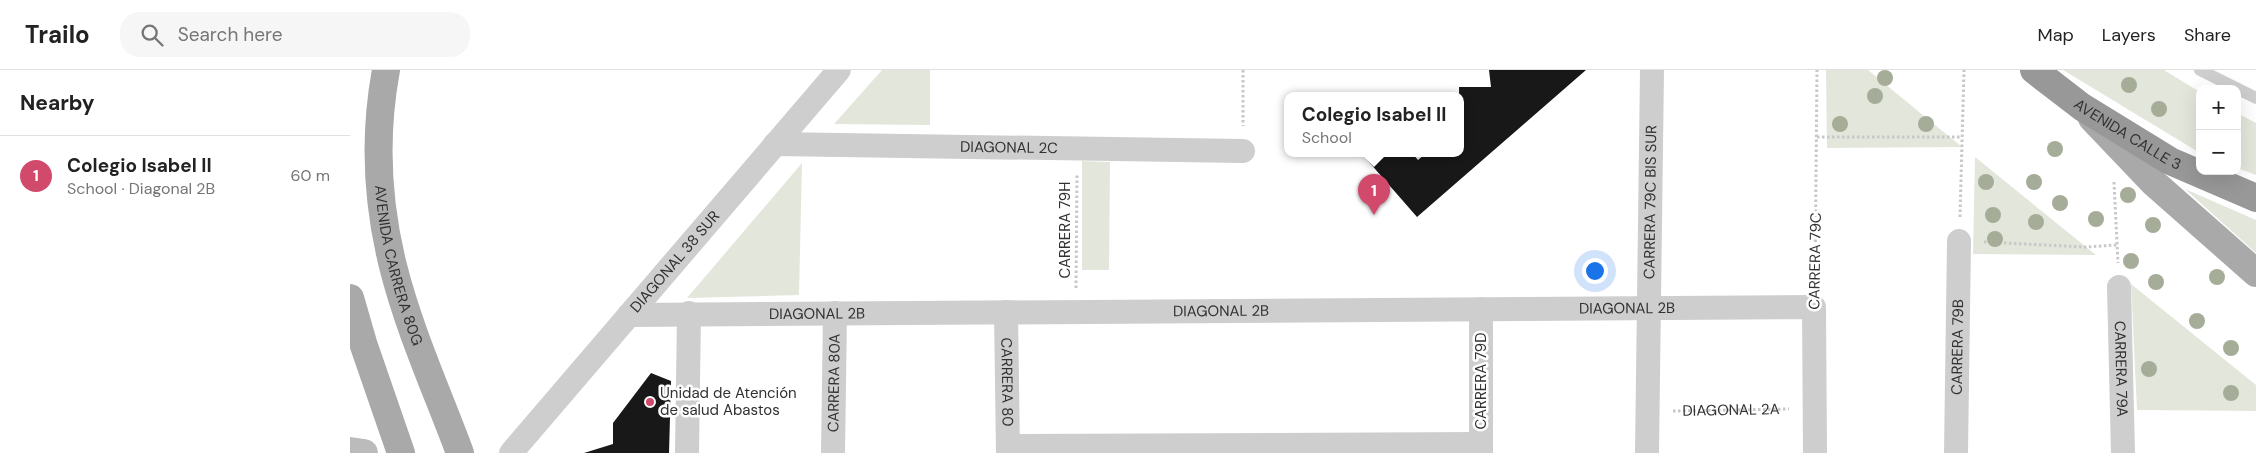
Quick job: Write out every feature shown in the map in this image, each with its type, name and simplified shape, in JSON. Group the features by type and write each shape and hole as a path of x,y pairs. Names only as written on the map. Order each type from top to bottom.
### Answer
{"highway":[{"name":"AVENIDA CALLE 3","path":"2034,70 2082,107 2170,161 2256,198"}],"main road":[{"name":"AVENIDA CARRERA 80G","path":"386,70 378,130 378,170 393,266 408,316 460,453"},
{"path":"2082,107 2154,184 2256,273"},
{"path":"350,298 363,343 401,453"}],"street":[{"name":"DIAGONAL 38 SUR","path":"512,453 839,70"},
{"name":"CARRERA 79C BIS SUR","path":"1646,453 1652,70"},
{"name":"DIAGONAL 2C","path":"775,144 1243,151"},
{"name":"CARRERA 79B","path":"1956,453 1959,241"},
{"name":"CARRERA 79A","path":"2119,286 2123,453"},
{"name":"DIAGONAL 2B","path":"629,315 835,312 1814,307"},
{"name":"CARRERA 79C","path":"1814,307 1815,453"},
{"name":"CARRERA 79D","path":"1481,309 1481,448"},
{"name":"CARRERA 80A","path":"833,453 835,312"},
{"name":"CARRERA 80","path":"1006,312 1008,449"},
{"path":"687,453 689,313"},
{"path":"1008,449 1481,448"},
{"path":"350,452 364,453"}],"lane":[{"path":"2200,70 2256,98"}],"path":[{"path":"1243,70 1243,151"},
{"name":"CARRERA 79C","path":"1814,307 1818,70"},
{"path":"1964,70 1959,241 2086,247 2117,245"},
{"path":"1817,137 1962,137"},
{"name":"CARRERA 79H","path":"1076,311 1077,149"},
{"path":"2114,180 2119,286"},
{"name":"DIAGONAL 2A","path":"1647,412 1815,409"}],"shaded area":[{"path":"882,70 930,70 930,125 834,124"},
{"path":"1826,70 1868,70 1962,147 1827,148"},
{"path":"2063,70 2164,70 2196,90 2196,151"},
{"path":"2241,115 2256,123 2256,175 2241,169"},
{"path":"1975,157 2096,255 1973,254"},
{"path":"1082,161 1110,162 1109,270 1082,270"},
{"path":"802,163 799,295 687,298"},
{"path":"2185,189 2256,220 2256,253"},
{"path":"2131,284 2256,385 2256,411 2137,410"}],"building":[{"path":"1489,70 1586,70 1417,217 1365,157 1416,157 1418,160 1422,157 1464,157 1464,92 1459,92 1459,87 1491,87"},
{"name":"Unidad de Atención de salud Abastos","path":"651,373 671,381 669,453 584,453 613,444 613,423"}],"place":[{"name":"Colegio Isabel II","path":"1374,215"},
{"name":"Unidad de Atención de salud Abastos","path":"650,402"}]}
